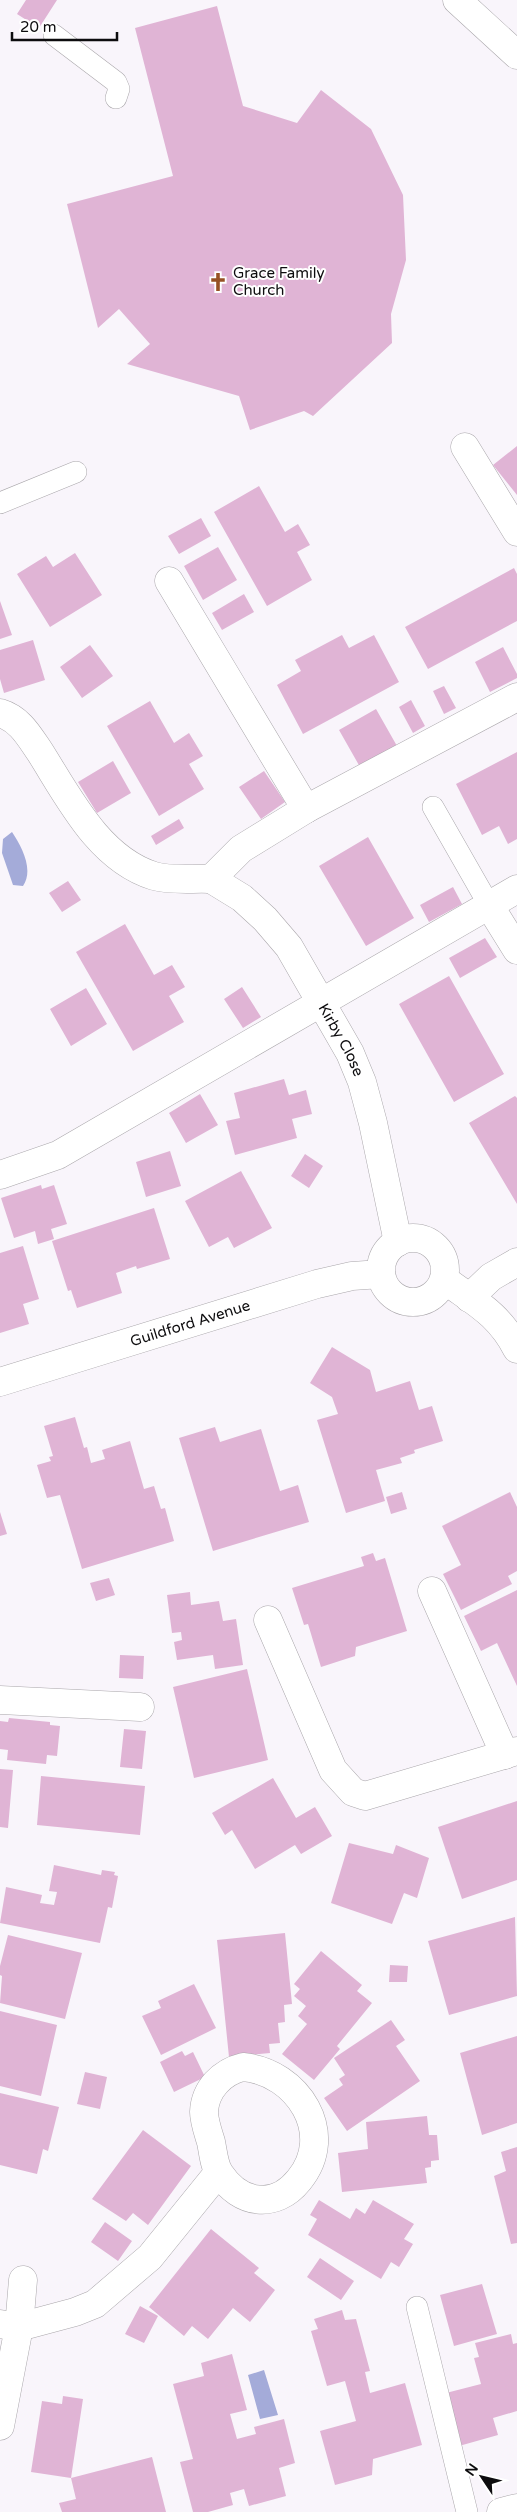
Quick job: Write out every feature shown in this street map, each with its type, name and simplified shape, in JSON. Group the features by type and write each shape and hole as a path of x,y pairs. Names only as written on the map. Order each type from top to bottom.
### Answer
{"main road":[{"path":"457,0 517,55"},
{"path":"480,0 517,43"},
{"path":"465,447 517,532"},
{"path":"169,581 306,809"},
{"path":"0,713 10,716 26,730 87,826 131,867 156,876 211,879 241,849 306,809 517,697"},
{"name":"Kirby Close","path":"211,879 242,898 265,919 289,947 350,1053 362,1082 398,1242"},
{"path":"0,1175 58,1155 322,1005 517,889"},
{"path":"489,905 517,950"},
{"path":"410,1238 424,1240 437,1248 444,1260 445,1280 433,1295 418,1302 401,1300 388,1290 382,1274 382,1262 388,1250 398,1242 410,1238"},
{"path":"469,1298 491,1277 517,1262"},
{"name":"Guildford Avenue","path":"0,1382 317,1284 352,1276 382,1274"},
{"path":"445,1280 485,1308 501,1322 517,1349"},
{"path":"268,1620 333,1770 340,1781 353,1792 365,1796 511,1753 432,1591"},
{"path":"0,1700 140,1707"},
{"path":"256,2068 270,2073 294,2091 312,2124 316,2136 316,2147 309,2166 291,2189 275,2197 261,2200 242,2197 218,2173 204,2113 206,2098 212,2086 233,2069 256,2068"},
{"path":"10,2326 75,2312 95,2304 150,2257 218,2173"},
{"path":"0,2426 10,2326 23,2280"},
{"path":"502,2512 517,2508"}],"lane":[{"path":"54,35 116,82 119,89 116,98"},
{"path":"0,503 76,472"},
{"path":"433,807 489,905"},
{"path":"418,2307 468,2512"}],"water":[{"path":"12,832 23,851 27,866 26,880 23,886 13,885 2,853 3,839"},
{"path":"264,2370 278,2415 260,2419 248,2375"}],"building":[{"path":"26,0 57,0 39,28 17,14"},
{"name":"Grace Family Church","path":"217,6 243,106 297,123 321,90 371,129 403,195 406,260 391,314 392,343 313,416 304,411 250,430 239,396 127,364 150,344 119,309 98,328 67,204 173,176 135,28"},
{"path":"517,446 517,495 493,465"},
{"path":"259,486 285,532 298,524 310,545 297,552 312,580 267,606 214,512"},
{"path":"201,518 211,536 179,554 168,536"},
{"path":"218,547 237,580 203,600 184,566"},
{"path":"75,553 102,595 50,627 17,574 46,556 53,567"},
{"path":"514,568 517,574 517,621 428,669 405,627"},
{"path":"244,594 254,612 222,630 212,613"},
{"path":"0,601 12,635 0,639"},
{"path":"342,635 349,648 374,635 399,682 303,734 277,685 301,671 295,660"},
{"path":"33,640 45,680 4,693 0,679 0,650"},
{"path":"90,645 113,676 82,698 60,667"},
{"path":"503,647 517,674 517,678 490,692 475,662"},
{"path":"444,686 456,708 444,714 433,691"},
{"path":"411,700 425,726 413,733 399,707"},
{"path":"150,701 174,743 189,733 203,756 189,764 204,789 159,816 107,726"},
{"path":"376,709 397,746 360,767 339,730"},
{"path":"517,752 517,839 508,844 499,826 482,835 456,784"},
{"path":"113,761 131,793 97,813 78,782"},
{"path":"264,771 285,802 261,819 239,787"},
{"path":"179,819 184,828 156,845 151,836"},
{"path":"368,837 414,918 366,946 319,866"},
{"path":"68,881 81,900 62,912 49,893"},
{"path":"453,887 462,904 429,922 420,905"},
{"path":"125,924 154,975 172,965 185,987 169,996 184,1022 133,1051 76,952"},
{"path":"485,938 497,957 460,978 449,958"},
{"path":"449,976 504,1074 454,1102 399,1004"},
{"path":"242,987 261,1017 243,1028 224,999"},
{"path":"86,988 107,1024 71,1046 50,1009"},
{"path":"284,1079 289,1095 306,1090 312,1114 292,1119 297,1138 235,1155 226,1121 240,1118 234,1093"},
{"path":"200,1094 218,1125 186,1143 169,1113"},
{"path":"515,1096 517,1098 517,1204 469,1123"},
{"path":"170,1151 181,1186 146,1197 136,1162"},
{"path":"305,1154 323,1166 309,1188 291,1176"},
{"path":"241,1171 272,1228 234,1248 228,1237 209,1247 185,1201"},
{"path":"41,1185 42,1189 54,1185 67,1224 51,1229 54,1239 38,1244 35,1231 14,1238 1,1198"},
{"path":"154,1208 170,1259 137,1269 136,1266 116,1273 122,1293 77,1308 71,1290 68,1291 52,1241"},
{"path":"23,1246 39,1299 23,1304 29,1324 0,1333 0,1253"},
{"path":"332,1347 370,1370 376,1392 410,1381 419,1410 432,1406 443,1441 414,1450 415,1453 400,1458 402,1463 376,1470 385,1501 346,1513 317,1420 338,1414 332,1397 310,1383"},
{"path":"75,1417 84,1448 87,1447 91,1463 105,1459 102,1450 130,1441 144,1489 154,1486 161,1509 165,1508 174,1541 82,1569 60,1495 47,1498 37,1465 51,1461 49,1457 53,1456 44,1426"},
{"path":"215,1427 220,1442 261,1429 280,1491 298,1485 309,1522 213,1551 179,1438"},
{"path":"402,1492 407,1509 391,1514 386,1497"},
{"path":"510,1492 517,1507 517,1571 508,1576 512,1584 461,1610 443,1574 461,1565 442,1526"},
{"path":"0,1512 7,1534 0,1536"},
{"path":"373,1553 376,1561 385,1558 407,1631 356,1647 355,1656 321,1667 308,1624 304,1625 292,1588 364,1566 361,1557"},
{"path":"109,1578 115,1595 96,1601 90,1583"},
{"path":"517,1590 517,1686 497,1643 481,1651 464,1616"},
{"path":"190,1592 191,1605 219,1601 223,1621 236,1619 243,1665 215,1669 213,1655 177,1660 174,1642 182,1640 181,1632 172,1633 167,1595"},
{"path":"120,1655 144,1656 143,1679 119,1678"},
{"path":"247,1669 268,1760 194,1778 173,1687"},
{"path":"9,1718 50,1722 50,1725 60,1726 57,1756 47,1755 46,1764 7,1760 8,1750 0,1749 0,1721 8,1722"},
{"path":"124,1729 146,1731 142,1769 120,1767"},
{"path":"0,1769 13,1770 8,1828 0,1827"},
{"path":"41,1776 145,1786 140,1835 37,1825"},
{"path":"273,1778 296,1818 315,1807 332,1836 301,1854 295,1845 255,1869 232,1830 225,1835 212,1813"},
{"path":"517,1801 517,1880 462,1899 438,1827"},
{"path":"349,1843 393,1854 396,1845 429,1858 417,1898 404,1893 392,1924 331,1903"},
{"path":"54,1865 101,1875 102,1870 115,1872 114,1875 118,1876 112,1908 108,1907 100,1943 0,1923 6,1887 42,1895 40,1903 54,1905 57,1892 49,1891"},
{"path":"515,1917 517,1996 449,2015 428,1941"},
{"path":"285,1933 292,2004 284,2005 285,2022 278,2023 280,2043 269,2044 270,2053 229,2057 217,1940"},
{"path":"8,1935 82,1953 65,2019 0,2003 2,1976 0,1975 0,1966"},
{"path":"321,1951 362,1985 357,1991 372,2003 337,2046 340,2049 314,2080 282,2054 307,2024 298,2016 306,2006 294,1996 300,1989 294,1984"},
{"path":"390,1965 408,1966 407,1982 389,1982"},
{"path":"194,1984 216,2028 161,2055 142,2016 161,2008 158,2001"},
{"path":"0,2011 57,2025 41,2096 0,2086"},
{"path":"391,2020 405,2040 396,2046 420,2081 347,2131 324,2098 343,2085 339,2079 345,2075 334,2058"},
{"path":"517,2036 517,2123 482,2135 460,2053"},
{"path":"182,2051 185,2056 193,2052 205,2077 174,2092 160,2062"},
{"path":"85,2072 107,2077 100,2109 77,2104"},
{"path":"0,2093 59,2107 48,2151 43,2149 37,2174 0,2165"},
{"path":"427,2116 429,2135 437,2135 439,2160 431,2161 431,2167 425,2168 427,2183 342,2192 338,2153 368,2149 366,2122"},
{"path":"143,2130 191,2166 148,2225 133,2213 126,2221 92,2199"},
{"path":"517,2147 517,2243 511,2244 494,2176 506,2171 501,2152"},
{"path":"319,2200 350,2219 356,2208 365,2214 373,2200 414,2224 404,2239 413,2244 399,2267 391,2262 381,2279 308,2235 317,2219 310,2215"},
{"path":"105,2222 132,2241 118,2261 91,2242"},
{"path":"211,2229 259,2268 254,2273 275,2290 250,2322 233,2308 208,2339 192,2326 184,2336 149,2307"},
{"path":"320,2258 354,2281 341,2300 307,2277"},
{"path":"482,2284 497,2334 454,2346 440,2295"},
{"path":"140,2306 158,2316 144,2343 125,2334"},
{"path":"342,2310 345,2320 356,2319 370,2371 365,2372 370,2393 405,2383 422,2445 373,2459 372,2475 335,2485 320,2431 356,2421 345,2381 327,2386 311,2331 318,2329 314,2319"},
{"path":"511,2334 513,2344 517,2343 517,2411 493,2418 498,2435 459,2446 446,2393 481,2384 474,2358 479,2357 475,2343"},
{"path":"232,2354 247,2410 230,2414 237,2439 256,2434 254,2427 284,2419 295,2463 279,2468 286,2496 249,2506 244,2489 230,2493 233,2505 208,2512 193,2512 180,2462 193,2459 173,2384 204,2376 201,2363"},
{"path":"63,2396 83,2399 71,2478 31,2472 42,2401 62,2404"},
{"path":"152,2457 166,2512 62,2512 59,2503 76,2499 71,2478"}],"place":[{"name":"Grace Family Church","path":"218,282"}]}
